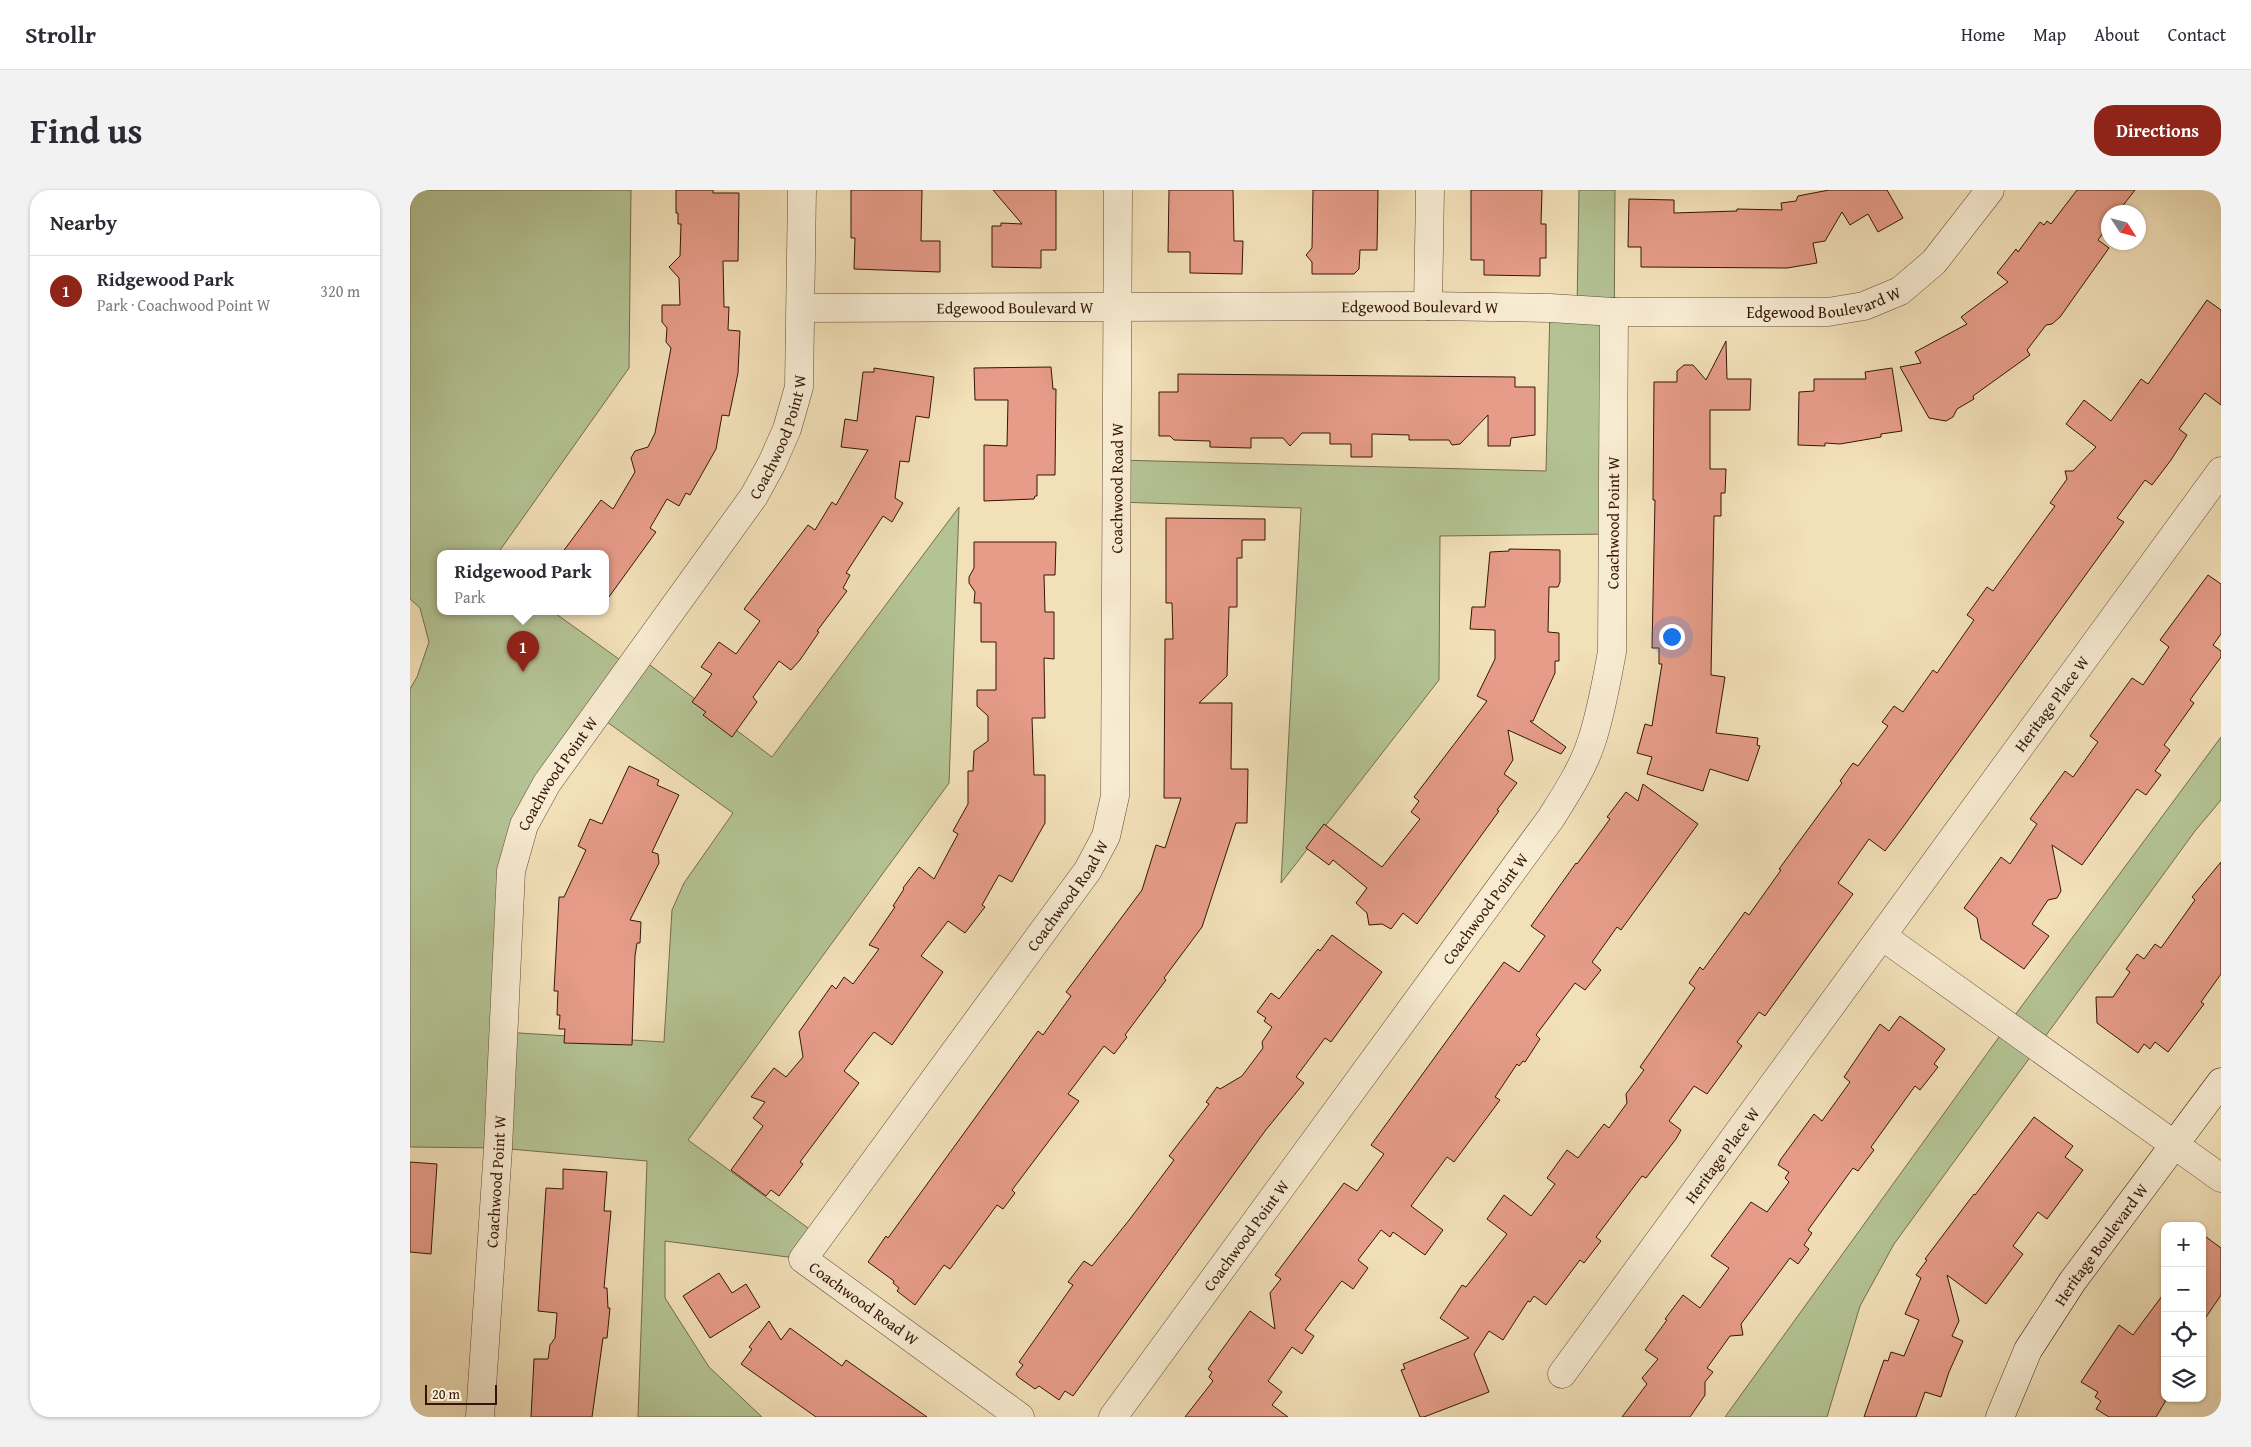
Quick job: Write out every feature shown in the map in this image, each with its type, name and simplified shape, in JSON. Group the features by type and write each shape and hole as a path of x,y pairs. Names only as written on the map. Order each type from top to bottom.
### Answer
{"street":[{"name":"Coachwood Point W","path":"480,1417 498,1139 511,871 524,825 548,783 754,496 772,463 787,429 799,387 802,190"},
{"name":"Coachwood Road W","path":"1020,1417 803,1259 1088,870 1106,836 1115,796 1118,190"},
{"path":"1428,306 1430,190"},
{"name":"Edgewood Boulevard W","path":"801,308 1428,306 1550,308 1614,312 1828,312 1864,306 1900,291 1934,262 1990,190"},
{"name":"Coachwood Point W","path":"1113,1417 1551,818 1574,782 1591,744 1602,703 1612,652 1614,312"},
{"name":"Heritage Place W","path":"1562,1374 2221,471"},
{"path":"1882,936 2221,1178"},
{"name":"Heritage Boulevard W","path":"2000,1417 2028,1350 2072,1282 2221,1082"}],"green space":[{"path":"410,190 631,190 629,368 500,550 437,550 437,615 558,615 630,667 638,656 772,757 959,507 949,783 688,1140 819,1236 803,1259 665,1241 665,1298 709,1367 762,1417 638,1417 647,1161 498,1148 410,1147 410,689 417,677 429,642 420,608 410,599","holes":["596,714 733,813 684,883 672,910 664,1042 503,1032 511,871"]},
{"path":"1579,190 1615,190 1613,534 1440,536 1439,680 1281,883 1301,508 1117,502 1116,460 1546,471 1550,308 1577,310"},
{"path":"2221,737 2221,800 2195,831 1894,1244 1860,1306 1827,1417 1725,1417 2007,1026"}],"building":[{"path":"676,190 713,190 713,193 739,193 738,261 723,261 724,307 729,307 728,330 740,331 738,373 729,416 722,415 716,449 690,495 686,493 679,506 667,499 650,528 656,532 609,597 609,550 564,550 601,500 613,509 635,472 631,458 635,451 648,447 655,433 671,348 666,342 667,328 662,322 662,305 680,305 679,278 669,267 680,256 681,224 678,224 678,213 676,213"},
{"path":"851,190 922,190 921,241 940,241 940,272 854,269 855,238 851,238"},
{"path":"993,190 1056,190 1056,250 1041,250 1041,268 992,267 992,226 1001,226 1001,223 1022,224"},
{"path":"1169,190 1233,190 1234,241 1243,241 1242,274 1190,273 1190,252 1168,252"},
{"path":"1313,190 1378,190 1377,250 1360,250 1359,269 1354,274 1312,274 1312,262 1306,255 1312,248"},
{"path":"1471,190 1542,190 1541,224 1546,224 1546,258 1540,258 1540,276 1484,275 1484,260 1471,260"},
{"path":"1829,190 1887,190 1903,218 1878,232 1868,214 1850,225 1842,212 1825,241 1813,243 1817,263 1787,268 1641,267 1641,247 1628,247 1629,199 1674,200 1674,213 1737,211 1737,209 1782,210 1781,203 1796,201 1798,196"},
{"path":"2077,190 2135,190 2123,205 2101,205 2101,236 2098,240 2101,242 2101,250 2108,250 2060,317 2052,324 2046,325 2027,350 2030,355 1973,396 1974,399 1957,409 1953,417 1946,421 1929,418 1900,367 1921,363 1915,352 1967,324 1961,317 2008,282 1997,273 2016,249 2018,252 2040,222 2044,225 2047,221 2051,224"},
{"path":"2207,300 2221,310 2221,405 2205,393 2179,429 2187,435 2171,460 2152,485 2145,480 2117,518 2124,522 1885,851 1869,839 1838,883 1853,894 1765,1016 1759,1012 1737,1042 1742,1046 1707,1094 1694,1086 1669,1121 1681,1130 1676,1139 1646,1178 1642,1176 1596,1237 1601,1241 1584,1263 1580,1260 1546,1305 1534,1296 1530,1302 1528,1301 1503,1340 1489,1331 1474,1354 1489,1392 1420,1417 1401,1370 1405,1369 1403,1364 1469,1338 1440,1318 1462,1285 1466,1287 1507,1234 1487,1219 1504,1195 1531,1216 1555,1184 1547,1178 1567,1150 1578,1158 1604,1124 1609,1128 1627,1103 1626,1094 1644,1070 1640,1067 1695,988 1689,983 1700,967 1703,970 1745,912 1749,915 1781,870 1779,869 1842,783 1840,781 1853,763 1858,766 1888,726 1882,722 1894,706 1903,712 1933,670 1937,673 1974,620 1967,615 1987,587 1993,591 2055,506 2050,503 2067,479 2065,471 2073,471 2096,447 2066,424 2084,400 2111,421 2141,379 2148,384"},
{"path":"1726,341 1727,379 1751,379 1750,410 1710,410 1710,469 1726,469 1725,493 1721,493 1721,516 1714,516 1711,675 1725,677 1716,733 1758,738 1757,745 1760,746 1748,781 1710,769 1703,791 1647,774 1652,757 1637,753 1645,724 1652,726 1662,664 1659,664 1659,648 1652,648 1655,500 1653,500 1654,382 1677,382 1677,371 1684,365 1693,365 1706,380"},
{"path":"1051,367 1053,389 1056,389 1055,475 1037,475 1037,496 1034,499 984,501 984,445 1007,446 1008,400 975,400 974,368"},
{"path":"874,368 934,377 929,418 916,416 909,462 900,461 895,498 903,503 892,522 883,516 846,573 850,575 843,588 847,591 817,631 819,632 800,660 791,670 779,661 753,697 757,702 732,737 703,715 706,712 692,702 712,674 701,667 719,642 736,654 760,621 744,609 808,525 815,530 832,502 836,505 868,450 841,447 845,419 857,421 863,372 874,372"},
{"path":"1892,368 1902,431 1881,434 1881,437 1840,444 1825,443 1825,446 1798,445 1799,392 1814,391 1814,379 1866,379 1865,372"},
{"path":"1178,374 1515,377 1515,387 1535,387 1535,435 1511,438 1510,446 1488,446 1488,415 1460,444 1452,445 1449,440 1409,440 1409,435 1372,434 1372,457 1351,457 1351,444 1330,444 1330,433 1302,433 1290,446 1283,438 1251,438 1251,448 1210,447 1210,441 1174,440 1170,436 1159,436 1159,392 1178,392"},
{"path":"1166,518 1265,519 1265,540 1242,540 1242,558 1237,558 1237,607 1229,607 1227,676 1199,703 1232,703 1231,769 1248,769 1247,823 1236,823 1202,927 1125,1035 1127,1037 1114,1054 1104,1046 1068,1094 1079,1101 1012,1190 1015,1193 1003,1209 997,1205 950,1269 944,1265 915,1305 897,1291 899,1288 893,1283 894,1281 868,1262 886,1236 888,1238 1038,1031 1043,1035 1071,996 1066,992 1142,890 1156,845 1165,848 1181,798 1164,798 1165,639 1173,639 1172,603 1166,603"},
{"path":"974,542 1056,542 1055,575 1044,575 1045,612 1054,612 1054,659 1044,658 1045,718 1032,718 1034,775 1045,775 1045,823 1012,882 999,875 982,905 985,907 965,933 948,921 921,956 943,972 892,1045 874,1032 869,1038 844,1071 859,1083 800,1162 803,1164 779,1196 771,1190 766,1196 731,1170 763,1126 753,1118 765,1102 751,1097 774,1068 786,1077 803,1057 799,1032 832,985 836,989 844,977 853,984 879,949 869,945 895,907 893,906 903,888 919,867 934,879 958,834 953,831 968,804 968,771 973,771 974,751 988,741 988,716 977,706 977,690 996,690 996,642 981,642 981,603 974,603 975,592 969,583 969,577 974,568"},
{"path":"1509,549 1560,550 1560,582 1558,587 1549,587 1548,632 1559,633 1559,661 1555,661 1555,673 1533,721 1530,721 1566,747 1561,754 1508,730 1513,760 1504,774 1517,783 1497,810 1499,811 1417,924 1403,913 1391,929 1382,924 1369,925 1367,913 1356,903 1367,888 1333,860 1329,865 1306,848 1324,824 1382,867 1420,819 1411,812 1419,801 1414,797 1487,701 1477,696 1495,659 1495,630 1470,629 1472,607 1485,607 1490,552 1509,551"},
{"path":"2208,575 2221,584 2221,634 2213,645 2221,651 2221,657 2190,700 2194,703 2164,745 2170,750 2155,771 2161,775 2146,795 2137,789 2082,865 2052,845 2061,891 2057,898 2048,900 2032,924 2049,936 2024,969 1981,939 1977,918 1964,908 2001,857 2010,864 2037,824 2030,819 2065,771 2073,777 2098,742 2090,736 2132,678 2143,685 2169,647 2160,640"},
{"path":"629,766 659,780 657,785 679,795 652,852 658,854 659,863 630,920 641,922 640,943 637,943 635,956 632,1045 564,1043 565,1029 559,1029 560,1015 557,1015 558,991 554,991 559,897 564,897 586,850 578,846 590,819 602,824"},
{"path":"1643,784 1698,824 1621,930 1617,927 1592,962 1601,970 1585,990 1575,983 1536,1035 1540,1039 1525,1062 1523,1061 1519,1066 1517,1064 1495,1097 1500,1100 1454,1162 1447,1157 1411,1206 1443,1230 1425,1255 1393,1232 1390,1237 1381,1230 1358,1260 1368,1268 1353,1289 1342,1281 1340,1283 1305,1330 1314,1336 1302,1354 1292,1347 1268,1381 1282,1392 1272,1405 1288,1417 1185,1417 1213,1381 1209,1377 1212,1372 1208,1369 1250,1311 1275,1329 1270,1293 1281,1279 1275,1275 1344,1183 1357,1191 1384,1154 1371,1145 1504,962 1519,972 1545,936 1531,926 1610,819 1607,817 1626,792 1638,801"},
{"path":"2221,862 2221,974 2201,1002 2204,1004 2168,1052 2155,1042 2150,1049 2144,1044 2138,1053 2097,1023 2096,997 2113,997 2130,972 2126,969 2137,954 2144,959 2155,944 2161,948 2195,900 2192,897"},
{"path":"1332,935 1382,972 1331,1042 1325,1038 1296,1077 1304,1083 1265,1131 1073,1396 1065,1391 1059,1400 1039,1386 1035,1389 1016,1374 1023,1365 1019,1362 1073,1285 1068,1282 1084,1261 1092,1266 1130,1219 1174,1160 1169,1156 1209,1104 1206,1102 1217,1087 1220,1089 1242,1076 1263,1048 1262,1042 1272,1027 1264,1021 1266,1018 1257,1012 1271,993 1279,999 1318,949 1320,951"},
{"path":"1900,1016 1945,1049 1934,1064 1938,1067 1920,1090 1915,1086 1871,1147 1874,1150 1858,1171 1853,1168 1808,1230 1812,1233 1804,1245 1809,1249 1798,1264 1790,1258 1741,1324 1743,1335 1730,1336 1707,1368 1713,1372 1705,1382 1705,1395 1690,1417 1622,1417 1647,1384 1642,1378 1658,1359 1645,1350 1667,1320 1665,1319 1683,1295 1700,1308 1729,1268 1711,1256 1751,1202 1767,1212 1789,1182 1785,1178 1789,1172 1778,1165 1781,1159 1814,1114 1822,1121 1850,1082 1844,1077 1880,1024 1889,1031"},
{"path":"2034,1117 2073,1146 2065,1157 2083,1170 2047,1219 2038,1212 2013,1246 2023,1254 1986,1304 1947,1275 1959,1321 1952,1336 1963,1341 1949,1372 1941,1397 1925,1392 1916,1417 1864,1417 1884,1360 1888,1361 1891,1352 1904,1356 1919,1320 1905,1314 1921,1278 1916,1275 1927,1260 1925,1259"},
{"path":"410,1162 437,1164 431,1254 410,1252"},
{"path":"563,1169 607,1172 604,1211 611,1211 604,1288 607,1288 608,1308 610,1308 607,1338 603,1338 592,1417 531,1417 534,1359 548,1359 550,1345 555,1338 557,1313 538,1311 546,1188 563,1189"},
{"path":"2206,1237 2221,1248 2221,1295 2206,1317"},
{"path":"719,1273 732,1293 746,1284 760,1307 710,1338 683,1296"},
{"path":"2161,1297 2161,1402 2165,1402 2156,1417 2109,1417 2096,1409 2101,1401 2095,1397 2098,1392 2081,1382 2119,1325 2133,1335"},
{"path":"769,1321 781,1340 790,1328 842,1366 846,1360 927,1417 816,1417 741,1364 752,1349 749,1347"}],"place":[{"name":"Ridgewood Park","path":"523,672"}]}
